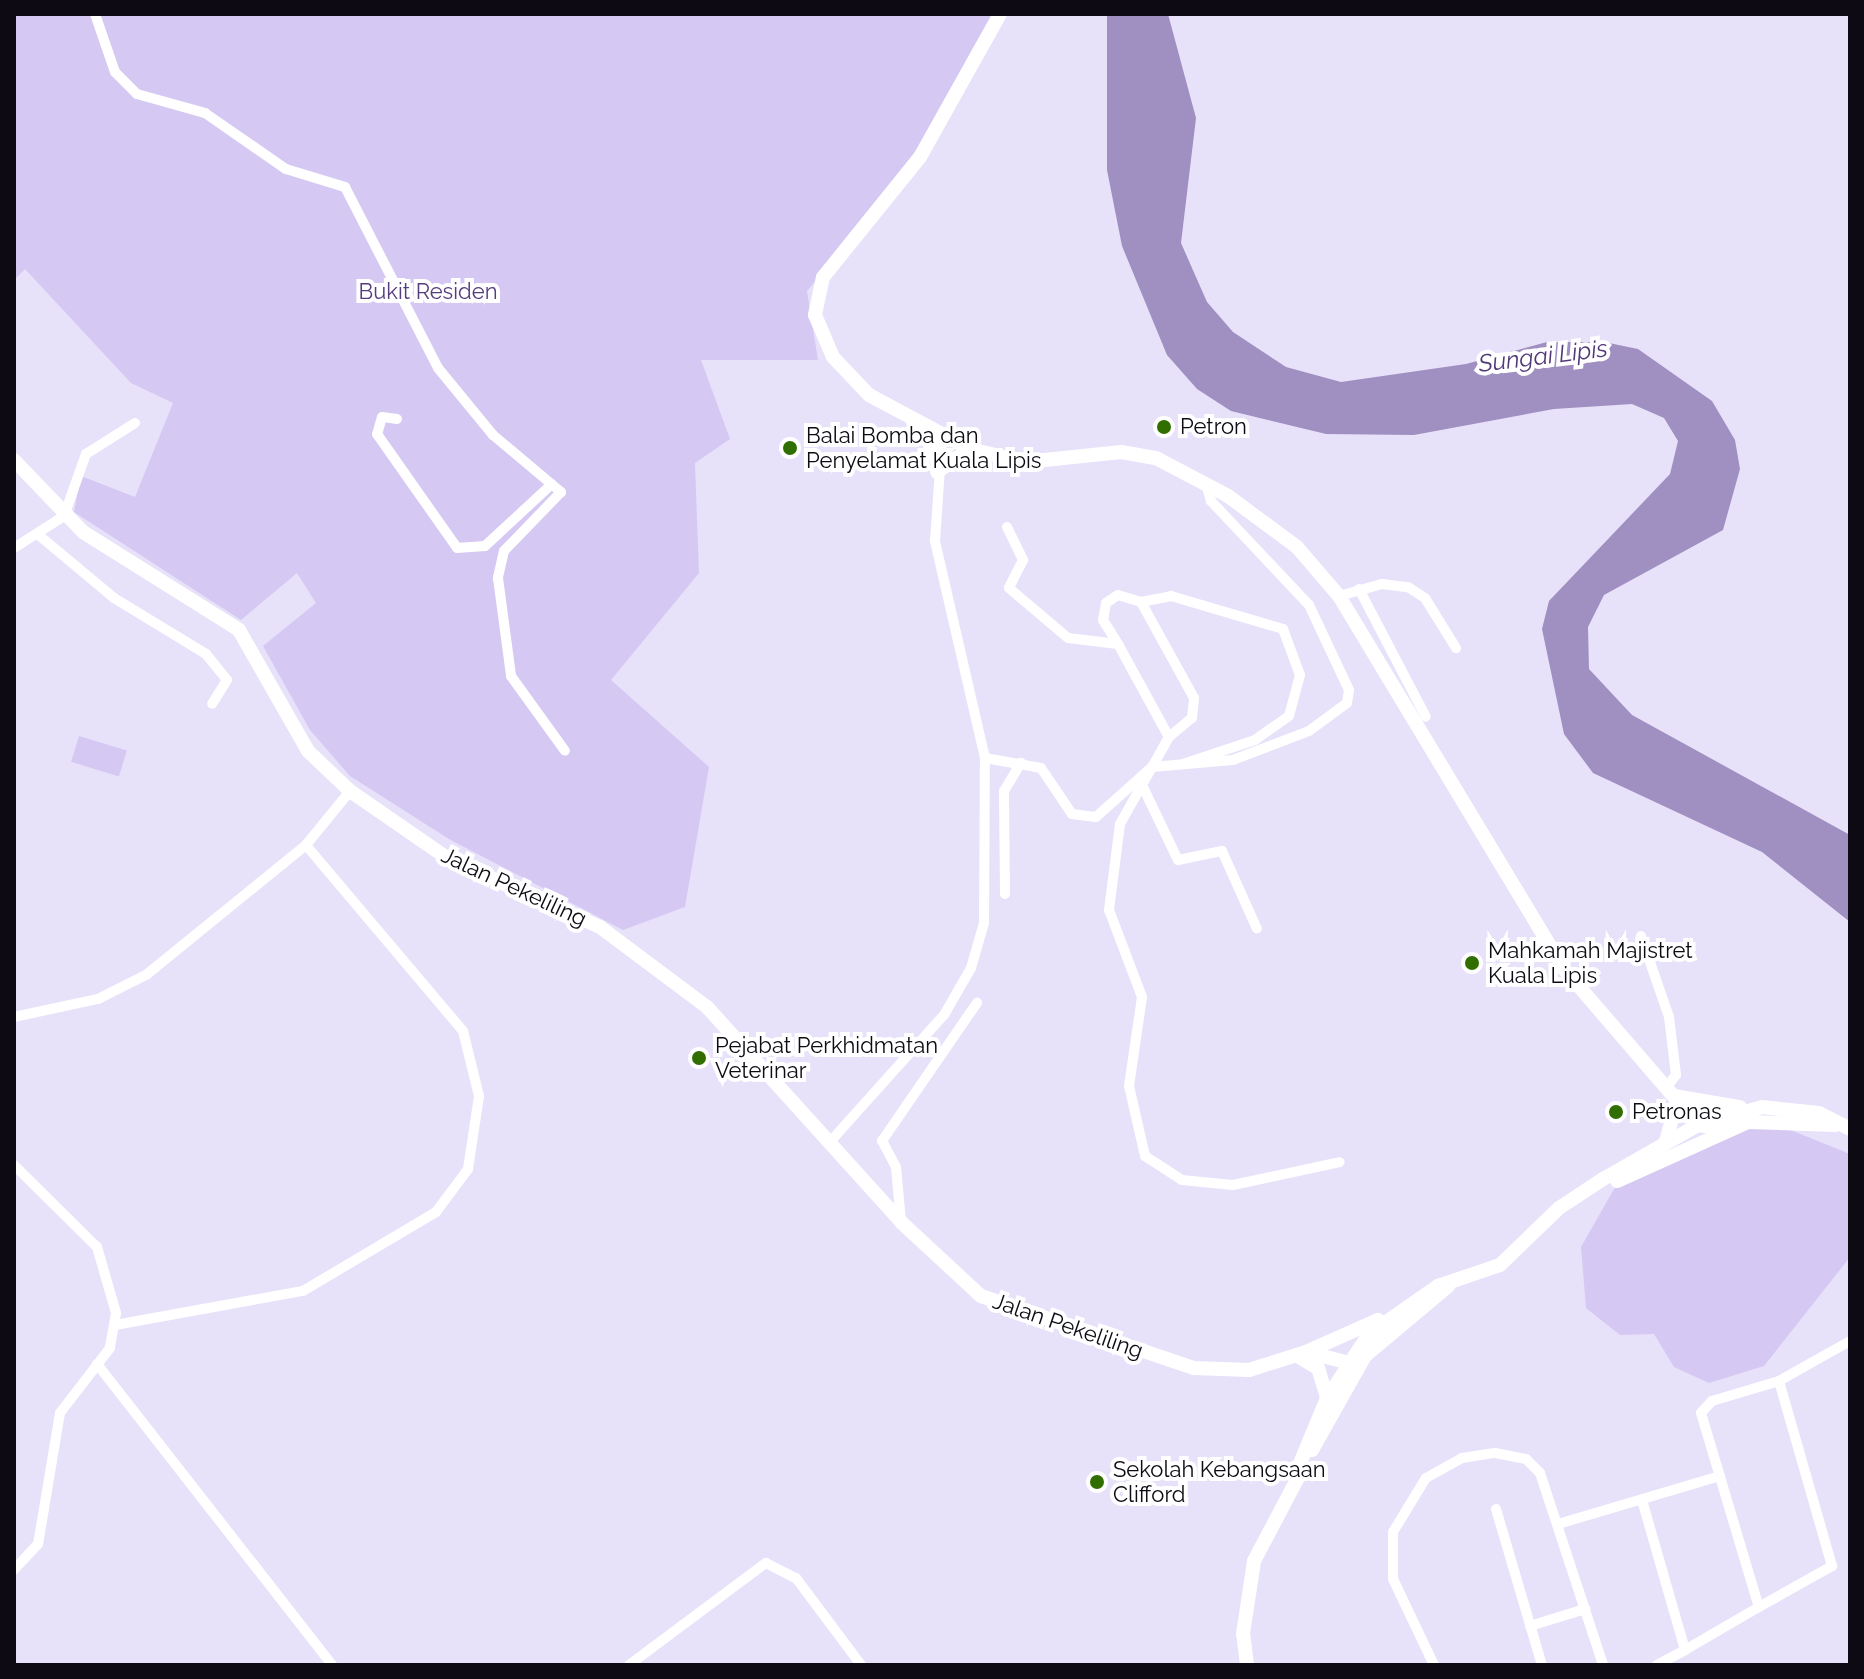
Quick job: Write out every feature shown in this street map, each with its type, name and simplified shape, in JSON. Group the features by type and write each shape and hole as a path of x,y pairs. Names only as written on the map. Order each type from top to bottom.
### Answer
{"street":[{"path":"95,14 115,72 137,94 205,113 286,169 345,187 438,368 493,435 552,484 561,498 504,551 498,578 511,676 565,751"},
{"path":"1000,14 920,157 823,277 814,304 826,346 849,378 922,428 970,449 1025,462 1135,453 1206,483 1297,547 1339,596 1564,969 1698,1125 1725,1129"},
{"path":"397,419 382,417 377,434 426,494 457,548 485,546 552,484"},
{"path":"14,548 41,537 64,516 86,454 135,423"},
{"path":"922,428 938,467"},
{"path":"829,1143 917,1051 971,968 987,898 985,758 938,565 938,467 942,437"},
{"path":"938,467 970,449"},
{"name":"Jalan Pekeliling","path":"14,460 64,516 239,630 308,751 350,791 447,858 544,898 624,943 707,1007 901,1222 981,1296 1060,1326 1214,1372 1249,1370 1301,1354 1448,1286"},
{"path":"985,758 1021,763 1052,776 1072,814 1083,818 1102,813 1152,767 1233,760 1309,731 1349,695 1309,605 1211,501 1206,483"},
{"path":"1007,527 1022,555 1007,582 1018,599 1068,638 1118,644"},
{"path":"41,537 114,598 206,654 227,680 212,704"},
{"path":"1339,596 1359,589 1393,584 1420,592 1456,648"},
{"path":"1359,589 1426,717"},
{"path":"1169,737 1103,620 1106,603 1118,595 1141,602 1171,596 1270,621 1287,634 1296,657 1297,705 1279,727 1176,766"},
{"path":"1141,602 1194,698 1192,718 1169,737 1120,824 1109,910 1142,997 1129,1086 1145,1156 1182,1180 1233,1185 1340,1162"},
{"path":"1005,894 1004,791 1021,763"},
{"path":"1142,785 1178,860 1222,851 1257,929"},
{"path":"14,1017 122,991 306,845 350,791"},
{"path":"115,1325 303,1291 436,1212 468,1169 479,1096 463,1031 306,845"},
{"path":"1641,936 1669,1017 1676,1075 1666,1142"},
{"path":"901,1222 896,1167 882,1141 977,1003"},
{"path":"1672,1095 1819,1113 1846,1127"},
{"path":"1296,1473 1365,1356 1448,1286 1500,1265 1555,1215 1666,1142 1698,1125 1762,1107"},
{"path":"1555,1215 1684,1147 1725,1129 1765,1118 1846,1127"},
{"path":"1684,1147 1698,1125"},
{"path":"14,1165 97,1247 114,1294 115,1325 97,1364 60,1413 38,1544 14,1570"},
{"path":"1247,1665 1243,1634 1254,1561 1346,1362 1392,1314"},
{"path":"1759,1607 1703,1409 1779,1381 1850,1341"},
{"path":"1301,1354 1346,1362 1365,1356"},
{"path":"1301,1354 1318,1368 1327,1398"},
{"path":"1345,1386 1346,1362"},
{"path":"97,1364 332,1665"},
{"path":"1657,1665 1832,1566 1779,1381"},
{"path":"1434,1665 1390,1564 1393,1532 1411,1495 1462,1458 1511,1455 1540,1473 1603,1665"},
{"path":"1558,1524 1720,1476"},
{"path":"1642,1500 1685,1650"},
{"path":"1496,1509 1542,1665"},
{"path":"629,1665 766,1563 796,1578 861,1665"},
{"path":"1530,1626 1585,1609"}],"green space":[{"name":"Bukit Residen","path":"14,14 999,14 897,183 807,291 818,360 701,360 730,439 695,463 699,573 611,680 709,767 685,907 623,930 449,839 350,776 310,730 263,646 316,603 297,573 241,620 74,512 81,476 135,497 173,403 131,383 25,269 14,280"},
{"path":"79,736 127,751 119,776 71,762"},
{"path":"1768,1121 1850,1154 1850,1257 1764,1366 1709,1383 1674,1367 1654,1334 1620,1335 1586,1308 1581,1247 1614,1189 1677,1153"}],"water":[{"name":"Sungai Lipis","path":"1107,14 1168,14 1196,118 1181,243 1207,302 1233,332 1286,367 1341,382 1466,364 1547,342 1604,342 1638,349 1712,401 1735,440 1740,469 1723,530 1604,595 1588,627 1589,669 1632,715 1850,835 1850,922 1762,852 1593,773 1564,734 1542,629 1549,601 1670,474 1678,441 1664,418 1632,404 1554,409 1414,435 1326,434 1231,411 1197,389 1167,355 1122,246 1107,170"}],"place":[{"name":"Petron","path":"1164,427"},
{"name":"Balai Bomba dan Penyelamat Kuala Lipis","path":"790,448"},
{"name":"Mahkamah Majistret Kuala Lipis","path":"1472,963"},
{"name":"Pejabat Perkhidmatan Veterinar","path":"699,1058"},
{"name":"Petronas","path":"1616,1112"},
{"name":"Sekolah Kebangsaan Clifford","path":"1097,1482"}]}
